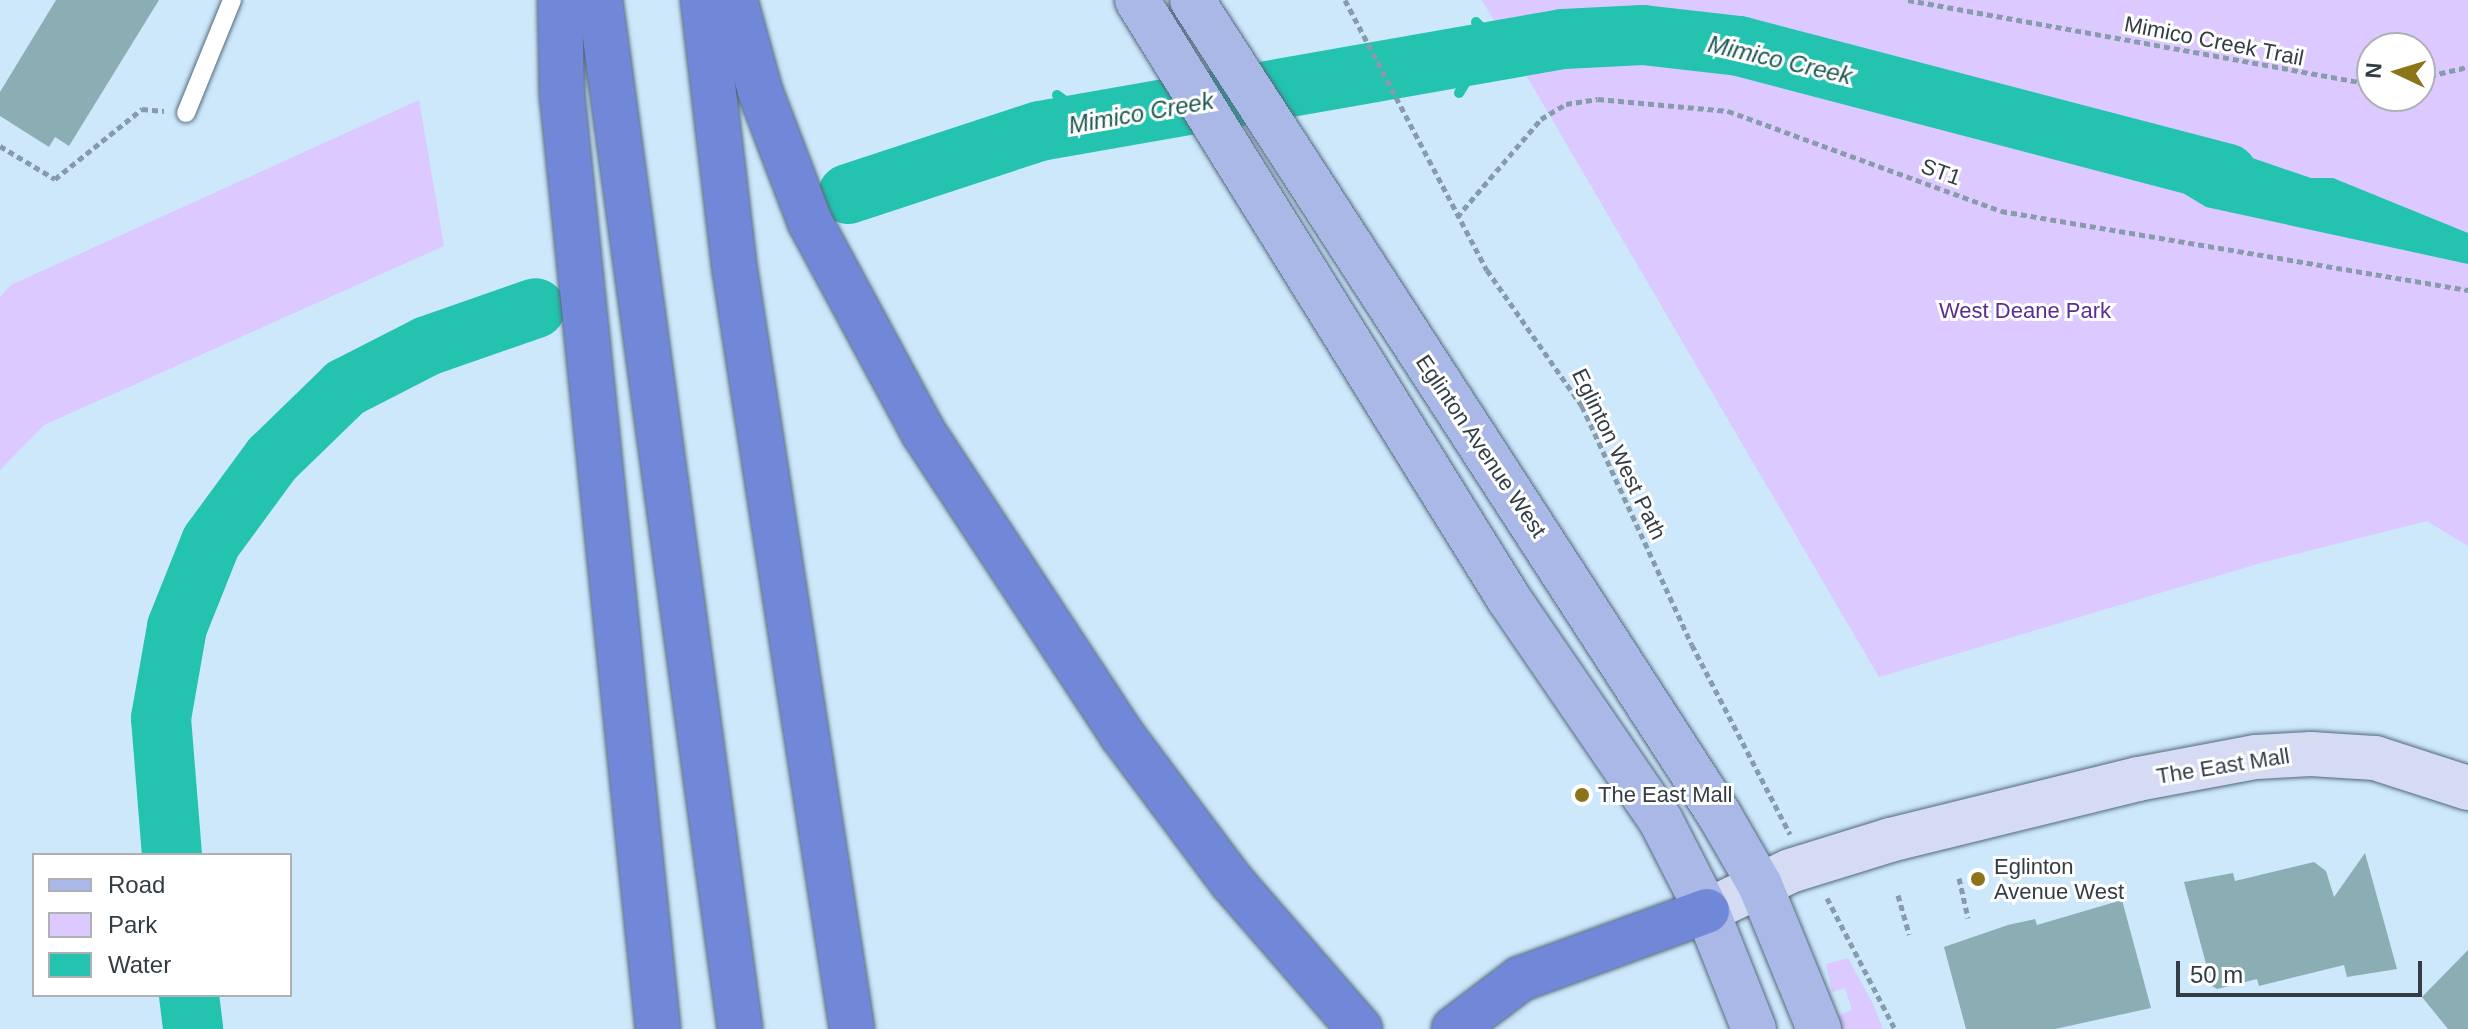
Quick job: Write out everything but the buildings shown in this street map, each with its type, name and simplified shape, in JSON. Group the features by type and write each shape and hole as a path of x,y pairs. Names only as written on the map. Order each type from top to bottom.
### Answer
{"highway":[{"path":"560,0 562,94 658,1029"},
{"path":"600,0 740,1029"},
{"path":"703,0 735,271 852,1029"},
{"path":"735,0 760,91 810,222 923,432 1122,735 1232,882 1353,1021"},
{"path":"632,793 635,1029"},
{"path":"1454,1029 1520,979 1707,911"}],"main road":[{"name":"Eglinton Avenue West","path":"1194,3 1302,175 1566,573 1760,885 1819,1029"},
{"path":"1144,12 1255,183 1509,599 1661,821 1707,911 1754,1029"},
{"name":"The East Mall","path":"1707,911 1790,871 1890,840 2138,779 2256,757 2311,754 2375,758 2468,788"}],"lane":[{"path":"186,113 232,0"}],"path":[{"name":"Eglinton West Path","path":"1345,0 1457,217 1582,406 1692,645 1775,807"},
{"name":"Mimico Creek Trail","path":"1908,0 2356,81"},
{"path":"2436,74 2468,67"},
{"name":"ST1","path":"1457,217 1549,113 1598,99 1728,111 2001,211 2468,290"},
{"path":"0,146 55,179 142,109 186,113"},
{"path":"1959,878 1968,918"},
{"path":"1898,895 1909,934"},
{"path":"1855,949 1895,1029"}],"green space":[{"name":"West Deane Park","path":"1482,0 2468,0 2468,546 2427,521 2264,562 1879,677"},
{"path":"419,100 444,246 44,425 0,470 0,297 11,285"},
{"path":"1848,958 1883,1029 1836,1029 1840,1015 1852,1010 1845,988 1832,992 1826,964"}],"water":[{"path":"2149,140 2235,152 2311,178 2333,178 2468,233 2468,264 2206,207 2178,190 2146,183"}],"waterway":[{"path":"1476,22 1505,51"},
{"name":"Mimico Creek","path":"848,194 1040,131 1563,39 1643,35 1739,46 2228,174"},
{"path":"1459,93 1482,56"},
{"path":"1057,95 1096,123"},
{"name":"Mimico Creek","path":"172,853 161,718 177,627 211,542 272,459 345,388 427,346 536,308"},
{"name":"Mimico Creek","path":"189,997 193,1029"}],"place":[{"name":"The East Mall","path":"1582,795"},
{"name":"Eglinton Avenue West","path":"1978,879"}]}
